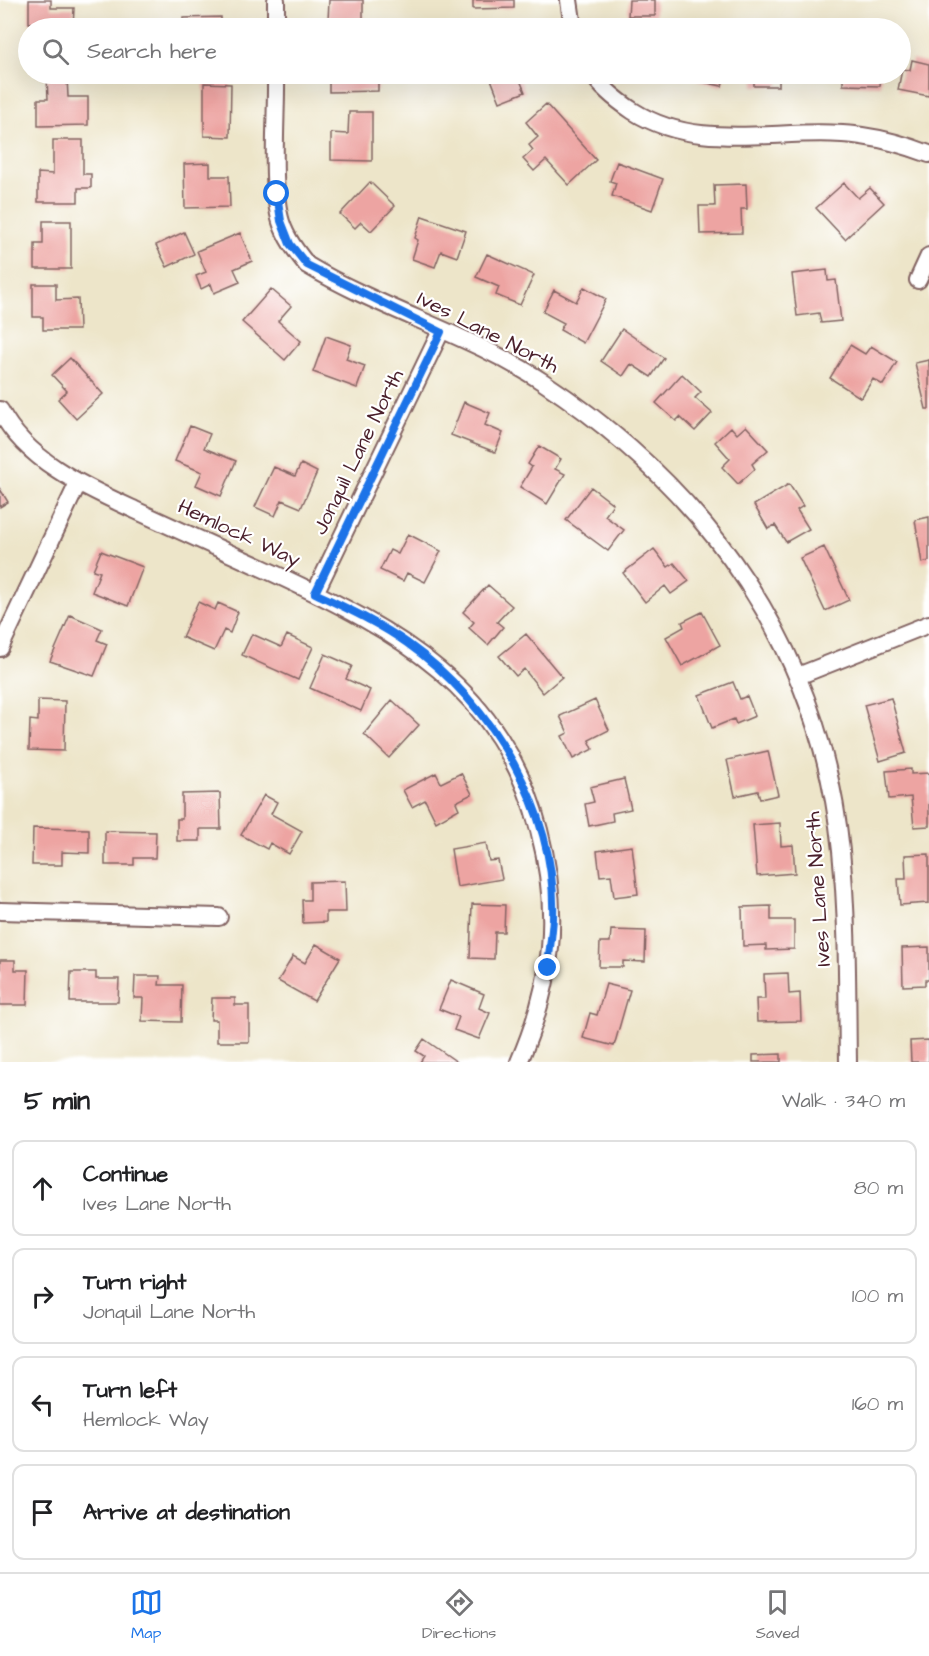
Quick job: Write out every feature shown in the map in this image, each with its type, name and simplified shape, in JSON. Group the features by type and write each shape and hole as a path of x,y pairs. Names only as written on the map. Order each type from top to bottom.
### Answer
{"street":[{"path":"276,0 276,18"},
{"path":"569,0 572,18"},
{"name":"Ives Lane North","path":"276,84 277,194 281,221 290,244 307,265 327,278 485,351 541,381 602,424 655,469 701,520 742,574 775,628 798,676 825,760 841,849 846,911 848,1062"},
{"path":"600,84 621,104 650,121 681,132 714,136 805,134 862,136 929,154"},
{"path":"918,280 929,256"},
{"name":"Jonquil Lane North","path":"315,593 441,332"},
{"name":"Hemlock Way","path":"0,410 6,422 33,450 78,483 315,593 406,642 448,676 484,716 513,761 534,809 547,861 553,918 548,968 536,1022 519,1062"},
{"path":"0,648 78,483"},
{"path":"798,676 929,624"},
{"path":"0,911 219,917"}],"building":[{"path":"29,0 51,0 51,8 74,8 74,18 29,18"},
{"path":"329,0 363,0 363,18 328,18"},
{"path":"473,0 514,0 514,8 473,9"},
{"path":"629,0 655,0 655,16 628,16"},
{"path":"912,60 929,64 929,96 898,90 899,84 911,84"},
{"path":"47,84 67,84 68,97 88,97 88,125 38,126 38,99 48,99"},
{"path":"204,84 231,84 230,137 204,136"},
{"path":"329,84 378,84 378,91 329,92"},
{"path":"493,84 522,84 525,92 500,102"},
{"path":"754,84 779,84 779,86 754,86"},
{"path":"843,84 880,84 880,86"},
{"path":"546,104 596,160 569,185 546,160 534,171 523,159 533,150 529,145 538,137 526,122"},
{"path":"349,112 372,112 372,161 331,160 331,133 348,134"},
{"path":"53,140 83,140 83,174 91,174 91,188 78,188 78,202 38,202 38,173 53,174"},
{"path":"617,162 663,179 652,210 612,196 616,183 610,181"},
{"path":"210,163 210,176 229,176 230,207 185,208 184,164"},
{"path":"370,182 395,206 371,231 361,222 355,228 340,214"},
{"path":"844,183 858,198 870,188 884,203 845,239 816,208"},
{"path":"746,184 747,209 741,209 742,233 700,234 699,206 715,206 714,185"},
{"path":"422,216 466,231 457,257 441,251 435,267 412,259 418,240 415,238"},
{"path":"43,221 71,221 71,269 35,269 35,244 43,244"},
{"path":"184,232 194,254 167,267 156,245"},
{"path":"240,233 252,261 234,269 240,282 214,293 211,284 201,289 196,276 206,272 197,251"},
{"path":"487,254 534,275 520,305 496,295 499,287 476,277"},
{"path":"827,270 828,281 836,280 841,321 821,323 819,313 797,316 792,274"},
{"path":"33,284 56,284 56,300 78,299 79,330 43,330 43,317 33,317"},
{"path":"584,287 606,299 583,343 560,330 564,323 543,312 554,290 576,302"},
{"path":"271,289 291,306 278,321 301,341 285,360 242,322"},
{"path":"622,329 664,358 651,377 631,364 623,376 601,361"},
{"path":"326,336 351,345 346,359 365,366 357,388 313,372"},
{"path":"850,345 865,354 871,346 897,362 883,385 873,379 861,398 830,378"},
{"path":"70,358 103,394 76,419 58,399 67,391 52,375"},
{"path":"929,360 929,409 926,409 915,363"},
{"path":"682,374 701,392 695,398 712,413 695,431 680,417 676,421 656,403"},
{"path":"464,402 490,413 485,425 503,433 495,452 451,435"},
{"path":"190,426 210,434 204,448 236,461 221,496 196,485 202,472 175,461"},
{"path":"746,426 768,450 752,464 755,469 738,484 722,467 730,459 715,442 731,427 737,434"},
{"path":"539,446 561,459 555,469 565,474 547,504 520,487 532,467 528,464"},
{"path":"301,464 317,472 301,508 282,500 275,516 255,507 274,467 295,476"},
{"path":"789,484 803,506 797,510 809,529 786,542 775,525 768,529 754,505"},
{"path":"591,487 613,504 605,516 624,530 608,551 566,520"},
{"path":"0,489 8,502 0,507"},
{"path":"929,517 929,561 922,563 915,520"},
{"path":"408,534 441,551 425,582 407,573 403,581 380,570 390,550 398,554"},
{"path":"824,547 849,600 825,611 800,558"},
{"path":"654,549 668,567 674,563 689,581 671,594 665,586 645,602 623,573"},
{"path":"101,551 143,567 128,606 92,592 100,572 93,570"},
{"path":"488,585 512,606 497,622 503,627 488,645 469,628 474,622 463,612"},
{"path":"198,602 215,610 218,603 238,612 230,633 224,630 214,651 182,637"},
{"path":"702,612 720,645 682,666 666,637 684,627 682,622"},
{"path":"70,615 102,629 97,640 107,644 94,676 50,661"},
{"path":"252,634 281,647 287,635 313,647 298,680 242,655"},
{"path":"526,634 562,677 543,693 524,669 516,676 499,656"},
{"path":"325,654 352,666 346,679 370,690 361,711 310,688"},
{"path":"733,682 740,699 747,696 755,716 736,724 734,719 712,728 699,695"},
{"path":"891,698 906,753 880,761 864,705"},
{"path":"38,700 65,701 64,751 29,750 30,720 38,721"},
{"path":"392,700 419,725 389,758 364,734"},
{"path":"595,700 609,730 589,740 593,749 573,759 562,736 568,733 560,716"},
{"path":"768,751 778,795 760,799 758,791 735,796 727,760"},
{"path":"911,769 911,774 929,773 929,826 914,827 911,797 889,799 886,771"},
{"path":"436,773 441,783 461,773 472,794 456,802 459,809 436,822 425,800 412,807 403,790"},
{"path":"624,779 631,809 612,813 613,821 589,826 585,804 594,802 590,787"},
{"path":"220,793 221,829 200,829 200,841 177,841 177,819 182,819 182,794"},
{"path":"264,795 277,802 271,814 302,831 289,854 270,843 267,849 241,835"},
{"path":"780,823 781,846 793,845 795,873 757,876 753,825"},
{"path":"33,828 89,829 89,853 62,852 62,865 32,865"},
{"path":"105,831 156,832 155,858 134,858 134,865 105,865"},
{"path":"486,843 489,861 498,860 502,879 457,887 451,849"},
{"path":"632,846 638,894 614,897 611,875 600,876 597,851"},
{"path":"929,854 929,903 900,905 898,879 906,879 905,855"},
{"path":"345,881 346,912 326,912 326,922 303,923 302,900 310,900 310,882"},
{"path":"472,904 505,905 504,932 495,932 494,959 470,958"},
{"path":"771,906 771,920 794,920 794,949 766,950 766,945 743,946 742,907"},
{"path":"611,930 646,931 645,962 623,961 623,967 599,967 600,942 610,942"},
{"path":"316,944 340,958 314,1001 278,981 293,956 305,963"},
{"path":"929,947 929,980 925,980 925,985 903,986 902,948"},
{"path":"0,960 15,960 15,970 28,970 27,1005 0,1005"},
{"path":"71,972 96,972 96,979 119,979 118,1002 70,1002"},
{"path":"788,973 789,994 800,993 801,1021 757,1022 756,999 765,999 764,974"},
{"path":"135,976 160,976 159,985 182,985 181,1022 142,1021 143,998 134,998"},
{"path":"451,980 484,994 479,1008 490,1013 479,1039 454,1030 459,1017 439,1009"},
{"path":"606,984 630,990 614,1046 583,1038 590,1013 597,1015"},
{"path":"212,998 235,998 235,1005 249,1005 249,1042 217,1042 217,1020 211,1020"},
{"path":"424,1039 457,1062 420,1062 424,1056 416,1051"},
{"path":"929,1040 929,1062 911,1062 910,1041"},
{"path":"781,1054 781,1062 753,1062 753,1055"}],"route":[{"path":"277,194 281,221 290,244 307,265 327,278 441,332 315,593 406,642 448,676 484,716 513,761 534,809 547,861 553,918 548,968"}]}
